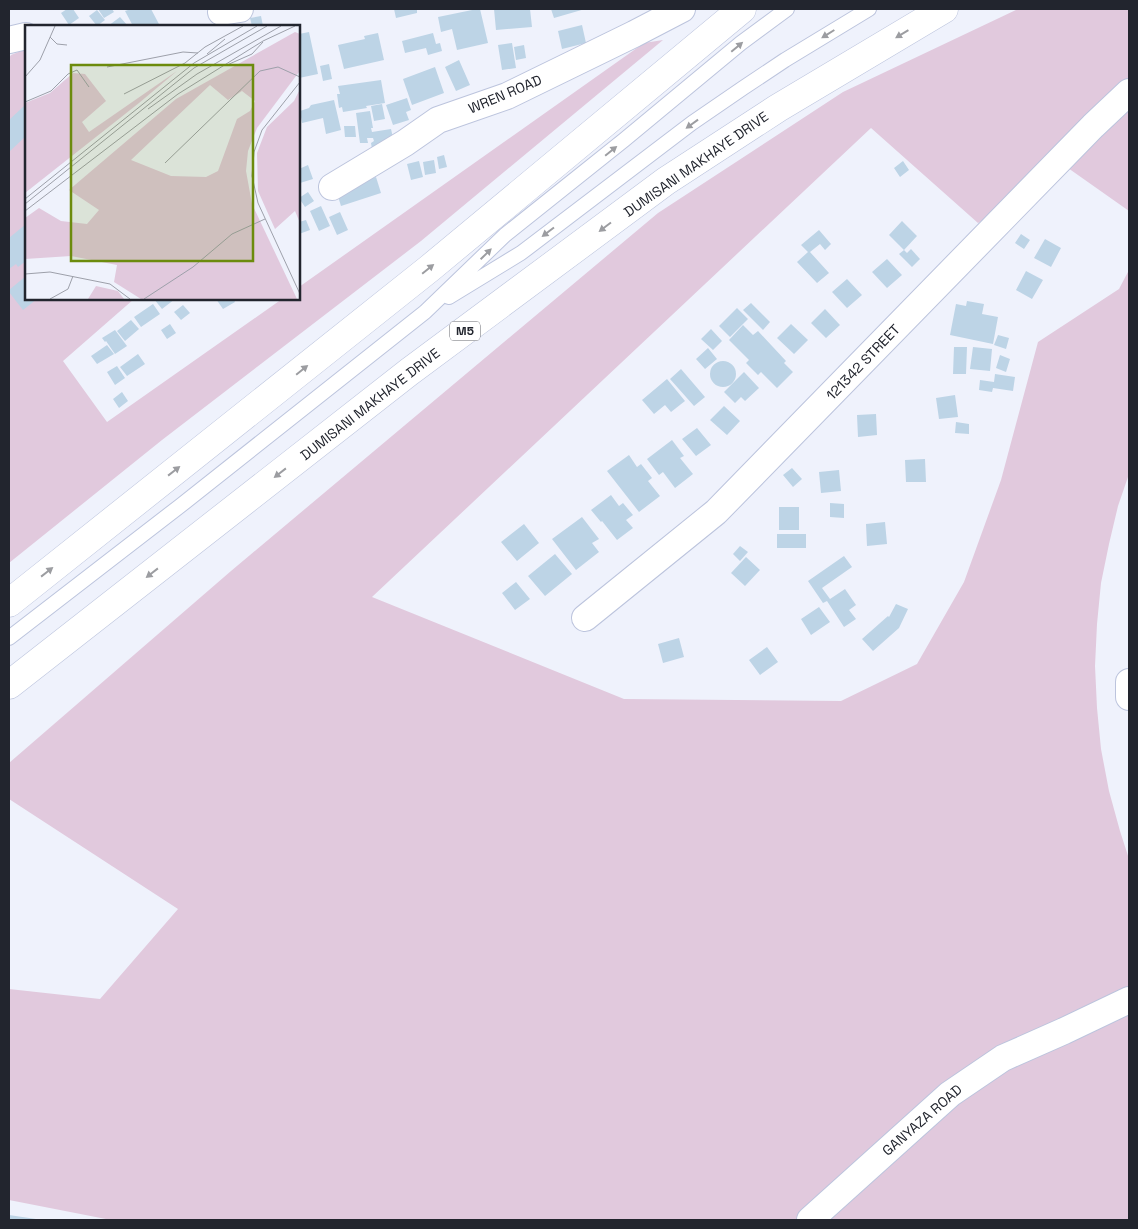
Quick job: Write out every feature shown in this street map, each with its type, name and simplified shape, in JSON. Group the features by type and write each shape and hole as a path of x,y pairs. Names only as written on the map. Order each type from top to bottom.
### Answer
{"main road":[{"path":"9,603 430,268 742,9"},
{"name":"DUMISANI MAKHAYE DRIVE","path":"9,686 409,372 666,181 778,108 944,9"}],"street":[{"name":"WREN ROAD","path":"332,187 405,143 438,120 507,96 682,9"},
{"path":"9,40 25,36"},
{"name":"121342 STREET","path":"585,618 716,512 1093,126 1129,92"},
{"path":"1129,682 1129,697"},
{"name":"GANYAZA ROAD","path":"810,1220 950,1094 1004,1058 1129,1000"}],"lane":[{"path":"9,638 180,506 425,312 505,235 787,9"},
{"path":"425,312 521,253 692,123 743,88 869,9"}],"shaded area":[{"path":"1018,9 1129,9 1129,211 1068,168 978,223 871,128 372,597 624,699 841,701 917,664 964,582 1001,480 1038,342 1119,289 1129,270 1129,474 1118,506 1101,583 1095,666 1101,749 1109,791 1129,859 1129,1220 111,1220 9,1200 9,989 100,999 178,909 9,799 9,763 231,571 658,213 843,92"},
{"path":"663,40 421,241 162,440 9,563 9,58 11,55 25,49 25,300 133,300 63,361 107,422 281,300 300,300 300,286 644,43"}],"building":[{"path":"67,9 73,9 79,18 69,25 61,13"},
{"path":"98,9 112,9 114,12 104,18"},
{"path":"131,9 151,9 159,25 132,25 125,11"},
{"path":"394,9 417,9 417,13 396,18"},
{"path":"480,9 488,43 457,50 452,29 441,32 438,17"},
{"path":"494,9 530,9 532,27 496,30"},
{"path":"551,9 585,9 554,18"},
{"path":"97,10 105,20 96,25 89,16"},
{"path":"261,16 263,25 252,25 250,18"},
{"path":"120,17 127,25 109,25"},
{"path":"582,25 586,43 562,49 558,31"},
{"path":"309,32 318,74 300,78 300,34"},
{"path":"378,33 384,60 344,69 338,45 365,39 364,36"},
{"path":"433,33 436,44 440,43 442,51 428,55 426,48 405,53 402,41"},
{"path":"512,43 516,68 502,70 498,45"},
{"path":"524,45 526,58 516,60 514,47"},
{"path":"459,60 470,85 456,91 445,67"},
{"path":"329,64 332,79 323,81 320,66"},
{"path":"435,67 444,93 412,105 403,79"},
{"path":"381,80 385,103 343,112 342,107 339,108 337,94 340,94 338,86"},
{"path":"407,98 411,110 406,112 409,120 393,125 386,105"},
{"path":"334,100 341,130 326,134 323,118 302,123 300,111 309,108 311,105"},
{"path":"382,104 385,119 374,121 371,106"},
{"path":"24,106 25,137 9,152 9,120"},
{"path":"370,111 372,132 391,129 394,142 372,149 371,143 374,141 373,138 367,138 368,143 360,143 356,113"},
{"path":"344,126 355,126 356,137 345,137"},
{"path":"444,155 447,167 439,169 437,157"},
{"path":"434,160 436,173 425,175 423,162"},
{"path":"419,161 423,177 411,180 407,164"},
{"path":"903,161 909,170 900,177 894,168"},
{"path":"308,165 313,179 300,183 300,169"},
{"path":"376,177 381,193 341,206 336,190"},
{"path":"308,192 314,201 305,207 300,197"},
{"path":"321,206 330,226 319,231 310,211"},
{"path":"340,212 348,230 337,235 329,217"},
{"path":"306,220 310,230 300,234 300,222"},
{"path":"902,221 917,236 904,250 889,235"},
{"path":"25,225 25,262 18,267 16,264 9,269 9,238"},
{"path":"819,230 831,244 825,250 820,244 810,252 829,273 817,283 797,262 808,252 801,245"},
{"path":"1021,234 1030,240 1024,249 1015,243"},
{"path":"1045,239 1061,248 1051,267 1034,258"},
{"path":"911,249 920,259 912,267 899,254 904,250 907,253"},
{"path":"887,259 902,275 887,288 872,272"},
{"path":"1026,271 1043,280 1032,299 1016,290"},
{"path":"25,277 25,300 36,300 23,310 9,290"},
{"path":"847,279 862,295 847,308 832,292"},
{"path":"155,300 174,300 162,309"},
{"path":"217,300 234,300 235,302 223,309"},
{"path":"967,301 984,304 982,314 998,317 993,344 950,335 956,304 966,306"},
{"path":"751,303 770,322 763,330 743,310"},
{"path":"153,304 160,314 141,327 134,317"},
{"path":"183,305 190,313 181,320 174,312"},
{"path":"737,308 748,319 730,337 719,326"},
{"path":"825,309 840,325 826,338 811,323"},
{"path":"131,320 139,329 125,341 117,331"},
{"path":"170,324 176,333 167,339 161,330"},
{"path":"791,324 808,340 794,354 777,338"},
{"path":"743,325 753,335 758,331 786,361 784,363 793,372 777,388 761,372 758,375 746,363 749,360 729,340"},
{"path":"711,329 722,341 713,350 701,339"},
{"path":"115,330 127,346 115,354 102,338"},
{"path":"998,335 1009,338 1006,349 994,345"},
{"path":"107,345 114,354 97,364 91,356"},
{"path":"954,347 967,347 966,374 953,374"},
{"path":"973,347 992,349 990,371 970,369"},
{"path":"708,348 717,359 705,369 696,359"},
{"path":"138,354 145,364 127,376 120,367"},
{"path":"1000,355 1010,359 1006,372 996,368"},
{"path":"723,361 732,365 736,374 732,383 723,387 714,383 710,374 714,365"},
{"path":"117,366 125,378 115,385 107,372"},
{"path":"681,369 705,397 694,406 670,379"},
{"path":"744,372 759,388 745,401 741,397 735,403 724,392"},
{"path":"995,374 1015,377 1013,391 993,388 992,392 979,390 980,380 994,382"},
{"path":"667,379 685,401 671,412 665,405 654,414 642,400"},
{"path":"122,392 128,401 119,408 113,399"},
{"path":"955,395 958,417 939,419 936,398"},
{"path":"724,406 740,421 727,435 710,420"},
{"path":"876,414 877,435 858,437 857,415"},
{"path":"956,422 969,424 969,434 955,433"},
{"path":"697,428 711,445 696,456 682,439"},
{"path":"672,440 684,456 680,458 693,474 675,488 663,472 659,475 647,459"},
{"path":"629,455 637,467 641,464 652,478 648,481 660,496 639,512 607,471"},
{"path":"925,459 926,482 906,482 905,460"},
{"path":"792,468 802,479 793,487 783,475"},
{"path":"839,470 841,491 821,493 819,472"},
{"path":"611,495 619,506 623,503 633,515 626,520 633,528 617,540 591,510"},
{"path":"830,503 844,504 844,518 830,517"},
{"path":"779,507 799,507 799,530 779,530"},
{"path":"582,517 599,539 592,543 599,552 576,570 552,539"},
{"path":"885,522 887,544 867,546 866,524"},
{"path":"524,524 539,543 517,561 501,542"},
{"path":"777,534 806,534 806,548 777,548"},
{"path":"740,546 748,552 740,561 733,554"},
{"path":"555,554 572,574 545,596 528,576"},
{"path":"844,556 852,567 822,588 830,599 845,589 856,605 849,610 856,619 844,627 827,601 823,603 808,581"},
{"path":"746,557 760,570 745,586 731,573"},
{"path":"516,582 530,599 515,610 502,593"},
{"path":"896,604 908,609 899,628 873,651 862,639 889,617"},
{"path":"819,607 830,622 811,635 801,619"},
{"path":"679,638 684,657 663,663 658,644"},
{"path":"767,647 778,662 760,675 749,660"},
{"path":"9,1215 36,1219 36,1220 9,1220"}]}
